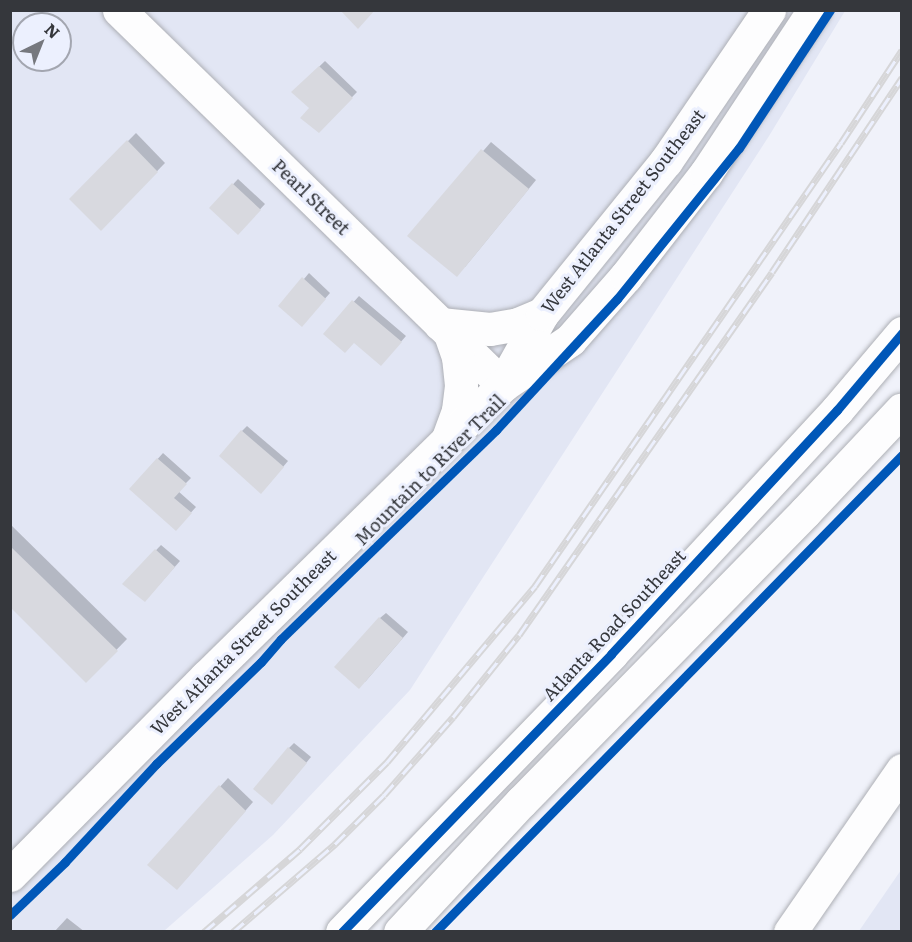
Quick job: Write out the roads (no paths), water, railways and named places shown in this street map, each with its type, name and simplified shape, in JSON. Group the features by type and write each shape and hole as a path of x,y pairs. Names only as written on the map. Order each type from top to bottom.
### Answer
{"street":[{"name":"Pearl Street","path":"119,10 503,385"},
{"name":"West Atlanta Street Southeast","path":"503,385 542,314 666,161 769,10"},
{"name":"West Atlanta Street Southeast","path":"10,875 206,677 503,385 570,340 626,276 706,173 814,10"},
{"path":"448,439 458,410 461,385 458,357 445,328 490,329 518,324 542,314"},
{"name":"Atlanta Road Southeast","path":"342,932 611,654 837,410 902,333"},
{"path":"400,932 544,778 806,512 902,409"},
{"path":"790,932 902,770"}],"railway":[{"path":"204,932 300,849 387,762 535,586 841,143 902,50"},
{"path":"233,932 335,844 384,795 453,717 519,635 772,272 902,78"}]}
